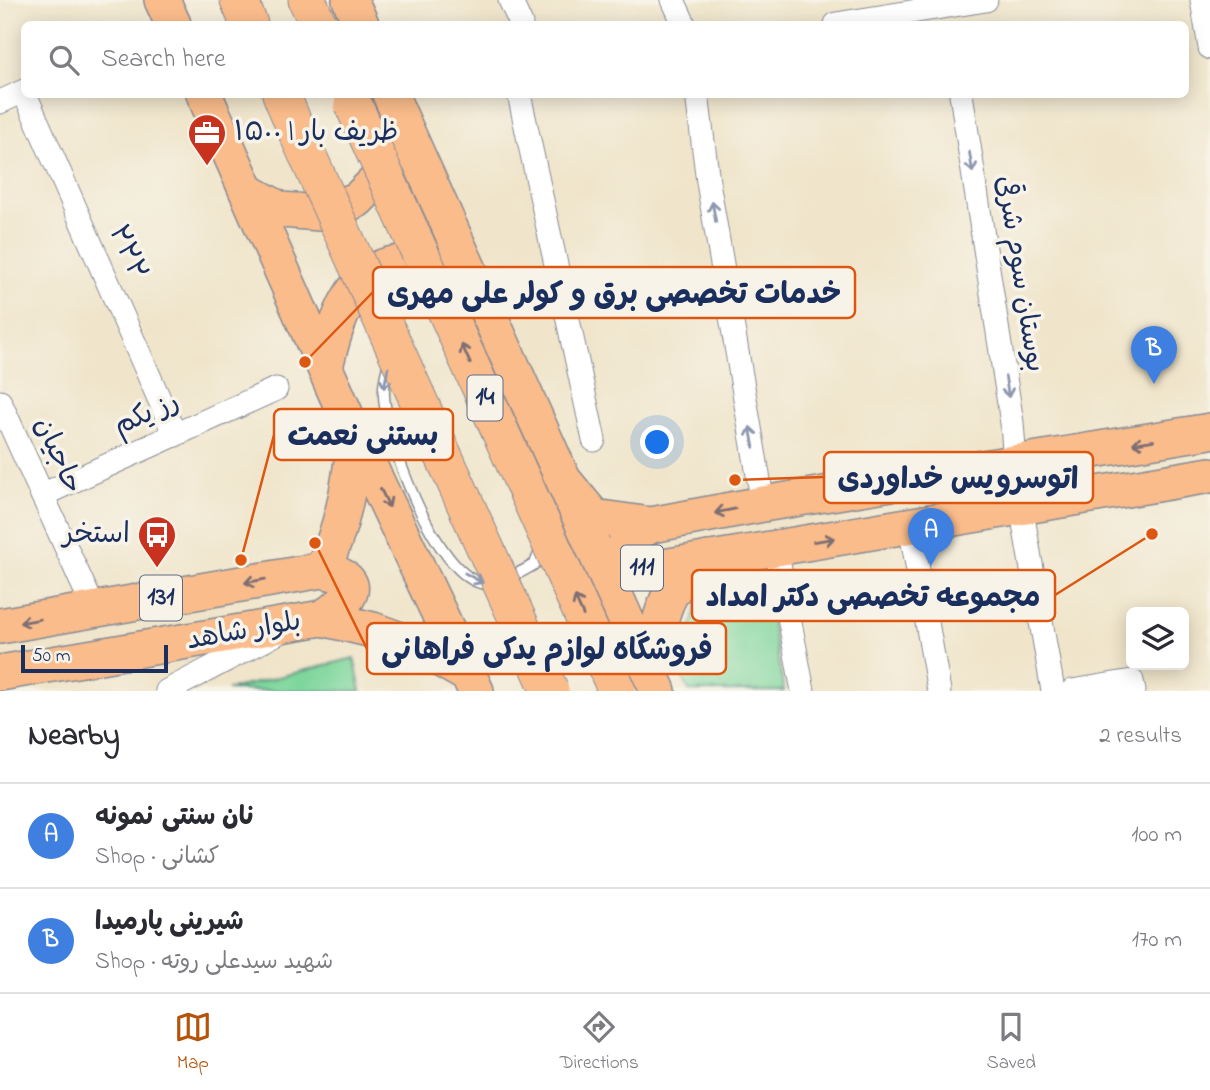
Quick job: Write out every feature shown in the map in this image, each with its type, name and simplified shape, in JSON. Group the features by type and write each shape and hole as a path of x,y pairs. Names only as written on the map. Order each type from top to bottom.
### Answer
{"highway":[{"path":"239,0 249,21"},
{"path":"307,0 317,21"},
{"name":"14","path":"283,98 550,691"},
{"name":"14","path":"351,99 617,691"}],"main road":[{"path":"162,0 172,21"},
{"path":"350,0 360,21"},
{"path":"206,98 355,436 473,683"},
{"path":"247,191 281,210 320,214 357,200 385,173 398,136 392,99"},
{"path":"392,99 554,469 654,682"},
{"path":"325,367 336,324 353,292 372,271 400,262 433,263 457,276 487,313"},
{"name":"111","path":"554,469 594,517 651,525 763,504 1210,431"},
{"path":"310,620 348,599 350,592 350,585 344,577 322,570 340,522 350,483 355,436"},
{"name":"111","path":"651,525 626,543 626,555 635,568 651,569 1210,475"},
{"path":"654,682 661,620 671,593 688,574 708,559"},
{"name":"بلوار شاهد","path":"0,626 322,570"},
{"name":"بلوار شاهد","path":"0,673 310,620"},
{"name":"131","path":"310,620 373,630 417,646 473,683"}],"street":[{"path":"510,0 520,21"},
{"path":"673,0 684,21"},
{"path":"682,0 685,21"},
{"path":"860,21 947,10 986,0"},
{"path":"1202,0 1210,48"},
{"path":"0,102 21,94"},
{"name":"۲۲۲","path":"26,98 175,435"},
{"path":"520,98 594,440"},
{"path":"697,98 708,182 763,504"},
{"name":"بوستان سوم شرقی","path":"962,98 1012,423 1015,463"},
{"name":"رز یکم","path":"42,495 276,389"},
{"name":"حاجیان","path":"0,402 94,610"},
{"path":"1021,506 1053,691"},
{"path":"910,525 939,691"},
{"path":"776,548 803,691"},
{"path":"167,691 205,683 310,620"},
{"path":"1072,691 1132,681 1134,691"}],"lane":[{"path":"400,262 394,294 396,328 383,390 394,451 435,542 469,577 485,584 512,577 535,564 550,516"},
{"path":"507,565 512,577"}],"green space":[{"path":"762,570 784,691 689,691 679,670 698,603 722,578"},
{"path":"354,658 361,691 227,690"}],"place":[{"name":"ظریف بار | ۱۵۰۰","path":"207,167"},
{"name":"خدمات تخصصی برق و کولر علی مهری","path":"305,362"},
{"name":"شیرینی پارمیدا","path":"1154,384"},
{"name":"اتوسرویس خداوردی","path":"735,480"},
{"name":"مجموعه تخصصی دکتر امداد","path":"1152,534"},
{"name":"فروشگاه لوازم یدکی فراهانی","path":"315,543"},
{"name":"بستنی نعمت","path":"241,560"},
{"name":"نان سنتی نمونه","path":"931,566"},
{"name":"استخر","path":"157,569"}]}
